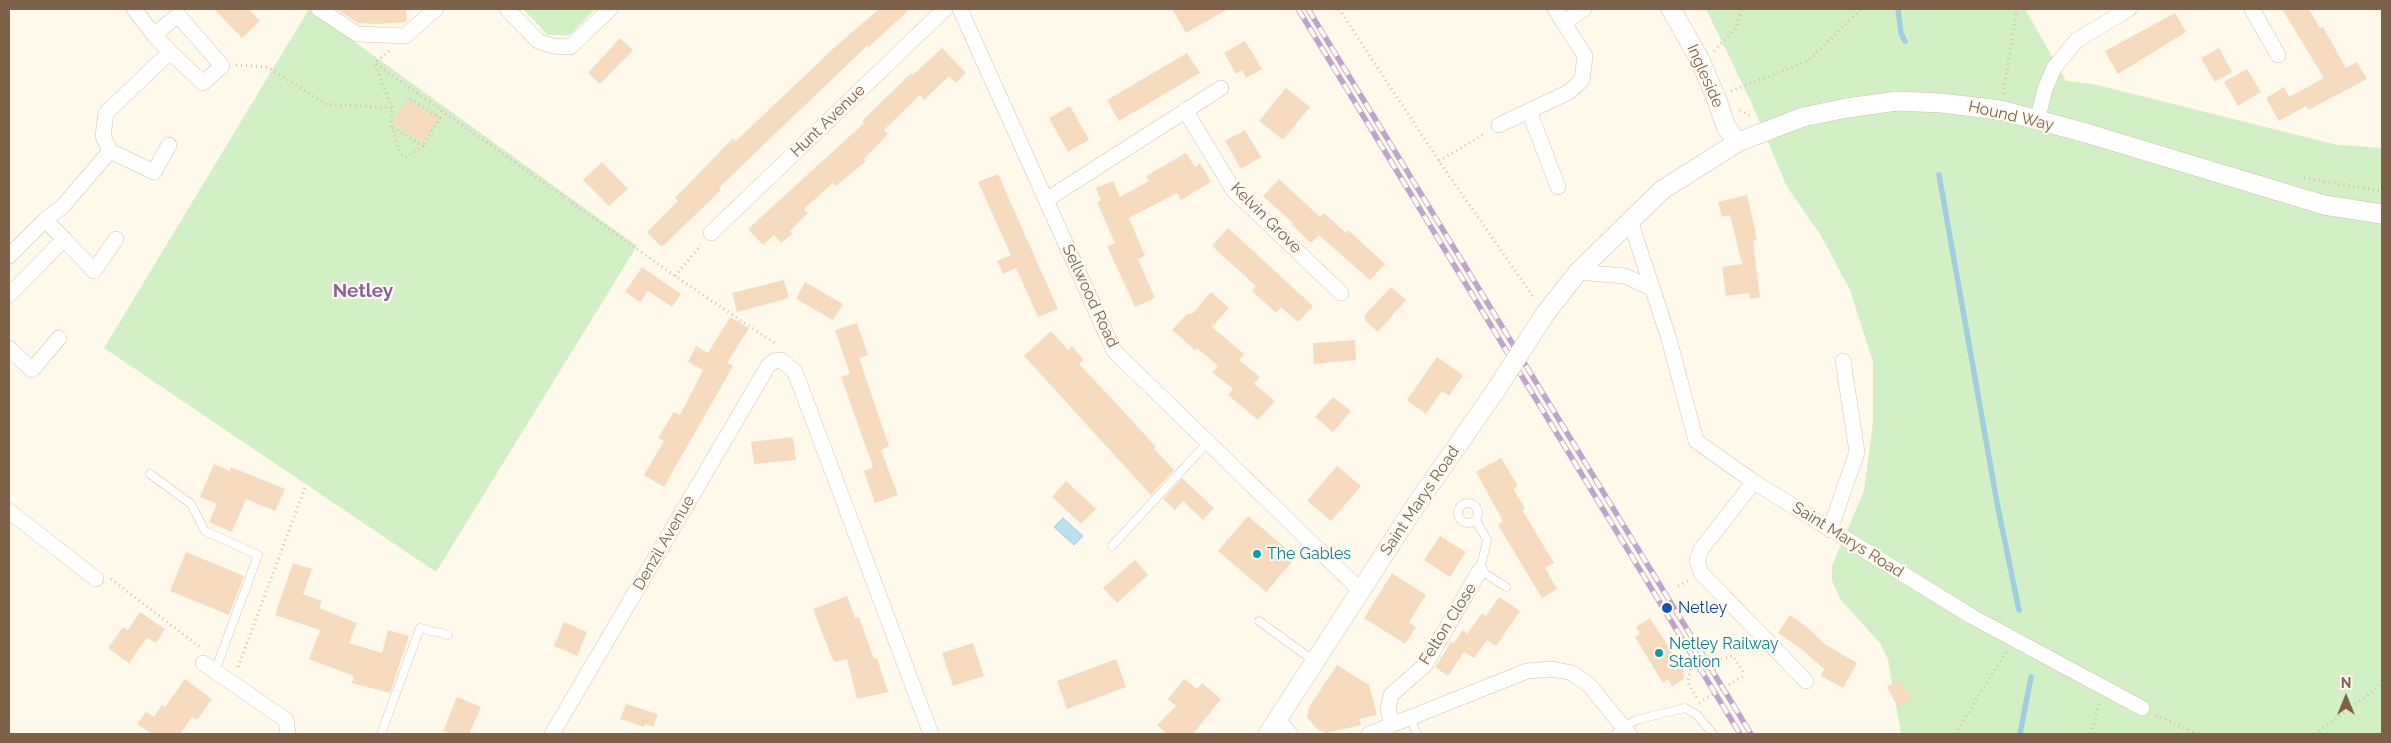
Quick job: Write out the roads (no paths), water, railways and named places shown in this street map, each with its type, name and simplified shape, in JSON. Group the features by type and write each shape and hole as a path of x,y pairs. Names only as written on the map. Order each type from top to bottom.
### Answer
{"street":[{"path":"134,9 154,35 203,83 222,66 178,14 154,35"},
{"path":"319,9 357,34 405,36 436,9"},
{"path":"507,9 538,41 552,46 570,47 610,9"},
{"name":"Hunt Avenue","path":"711,233 945,9"},
{"name":"Sellwood Road","path":"960,9 1114,351 1362,592"},
{"path":"1499,125 1570,92 1582,80 1585,56 1555,9"},
{"path":"1565,22 1584,9"},
{"name":"Ingleside","path":"1672,9 1700,60 1726,127 1738,142"},
{"path":"2037,121 2045,89 2054,68 2077,40 2129,9"},
{"path":"2252,9 2278,55"},
{"path":"169,145 154,172 110,151 103,136 106,113 170,52"},
{"path":"1046,200 1221,88"},
{"name":"Hound Way","path":"1630,220 1662,190 1738,142 1803,118 1848,108 1897,101 1966,105 2000,110 2086,133 2324,205 2382,214"},
{"name":"Kelvin Grove","path":"1185,110 1234,191 1341,293"},
{"path":"1529,111 1558,186"},
{"path":"9,256 45,220 63,206 110,151"},
{"path":"45,220 94,271 116,240"},
{"name":"Saint Marys Road","path":"1273,727 1362,592 1416,505 1496,390 1541,308 1630,220 1653,289 1696,441 1754,482 1971,616 2142,708"},
{"path":"10,292 64,239"},
{"path":"1578,272 1625,276 1653,289"},
{"path":"9,348 32,370 59,338"},
{"name":"Denzil Avenue","path":"552,734 768,366 781,353 795,372 931,734"},
{"path":"1830,530 1857,452 1843,361"},
{"path":"1754,482 1702,548 1697,560 1701,573 1806,682"},
{"path":"9,511 96,580"},
{"name":"Felton Close","path":"1392,725 1388,709 1392,695 1425,664 1480,570"},
{"path":"209,667 286,720 288,734"},
{"path":"1369,734 1527,671 1552,669 1572,674 1589,685 1623,732"},
{"path":"1273,727 1290,734"}],"lane":[{"path":"1112,546 1208,442"},
{"path":"150,474 191,504 205,531 258,555 209,667"},
{"path":"1476,520 1487,540 1480,570 1506,587"},
{"path":"1259,621 1316,662"},
{"path":"381,734 420,628 448,635"},
{"path":"1623,732 1636,720 1685,708 1696,715 1713,734"},
{"path":"1410,718 1417,734"}],"water":[{"path":"1063,518 1083,536 1074,545 1054,527"}],"waterway":[{"path":"1898,9 1901,33 1905,41"},
{"path":"1939,175 1998,508 2019,610"},
{"path":"2020,734 2031,677"}],"railway":[{"path":"1298,9 1740,734"},
{"path":"1308,9 1751,734"}],"place":[{"name":"The Gables","path":"1257,554"},
{"name":"Netley","path":"1667,608"},
{"name":"Netley Railway Station","path":"1659,653"}],"district":[{"name":"Netley","path":"363,291"}]}
